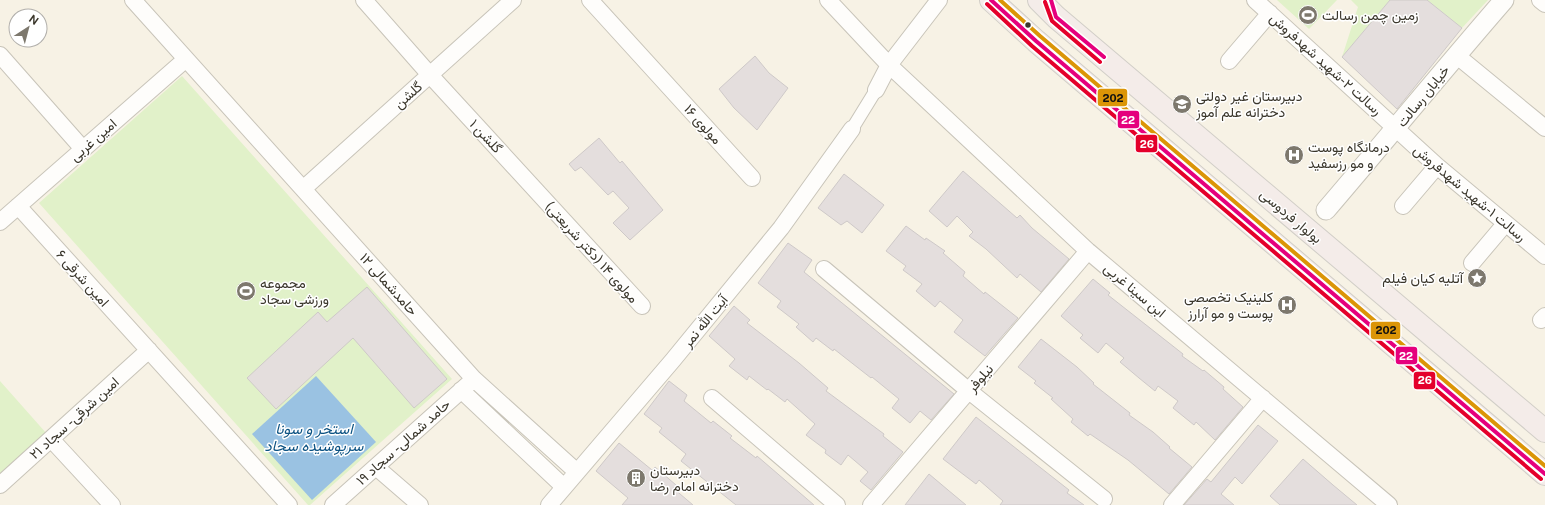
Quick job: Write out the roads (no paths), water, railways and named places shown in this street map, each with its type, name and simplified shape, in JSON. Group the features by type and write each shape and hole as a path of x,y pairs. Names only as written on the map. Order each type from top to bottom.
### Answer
{"main road":[{"path":"991,0 1036,42 1545,474"},
{"name":"بولوار فردوسی","path":"1039,0 1054,8 1545,430"}],"street":[{"name":"حامدشمالی ۱۲","path":"133,0 474,379 577,472"},
{"name":"گلشن ۱","path":"364,0 430,75 542,197"},
{"name":"گلشن","path":"303,189 513,0"},
{"name":"مولوی ۱۶","path":"590,0 752,178"},
{"name":"ابن سینا غربی","path":"828,0 888,66 1088,251 1389,505"},
{"path":"852,129 876,90 888,66 939,0"},
{"name":"رسالت ۲-شهید شهدفروش","path":"1255,0 1396,128"},
{"name":"خیابان رسالت","path":"1326,210 1504,0"},
{"path":"1540,0 1545,4"},
{"path":"1229,61 1270,13"},
{"path":"0,55 83,149"},
{"path":"1456,55 1545,128"},
{"name":"امین غربی","path":"0,222 186,59"},
{"name":"رسالت ۱-شهید شهدفروش","path":"1396,128 1437,166 1545,256"},
{"name":"آیت الله نمر","path":"549,505 673,360 781,228 852,129"},
{"path":"1403,206 1437,166"},
{"name":"مولوی ۱۴ (دکتر شریعتی)","path":"542,197 642,306"},
{"name":"امین شرقی ۶","path":"18,206 289,505"},
{"path":"1472,263 1506,224"},
{"name":"نیلوفر","path":"871,505 1088,251"},
{"path":"824,268 969,390 1104,499"},
{"name":"امین شرقی - سجاد ۲۱","path":"0,485 149,350"},
{"name":"حامد شمالی - سجاد ۱۹","path":"333,505 474,379"},
{"path":"461,390 564,487"},
{"path":"712,398 837,505"},
{"path":"1172,505 1263,398"},
{"path":"51,439 112,505"},
{"path":"376,467 420,505"}],"water":[{"name":"استخر و سونا سرپوشیده سجاد","path":"316,376 376,442 312,500 252,434"}],"place":[{"name":"زمین چمن رسالت","path":"1308,15"},
{"name":"دبیرستان غیر دولتی دخترانه علم آموز","path":"1182,104"},
{"name":"درمانگاه پوست و مو رزسفید","path":"1294,155"},
{"name":"آتلیه کیان فیلم","path":"1477,278"},
{"name":"مجموعه ورزشی سجاد","path":"246,291"},
{"name":"کلینیک تخصصی پوست و مو آرارز","path":"1287,305"},
{"name":"دبیرستان دخترانه امام رضا","path":"636,478"}]}
